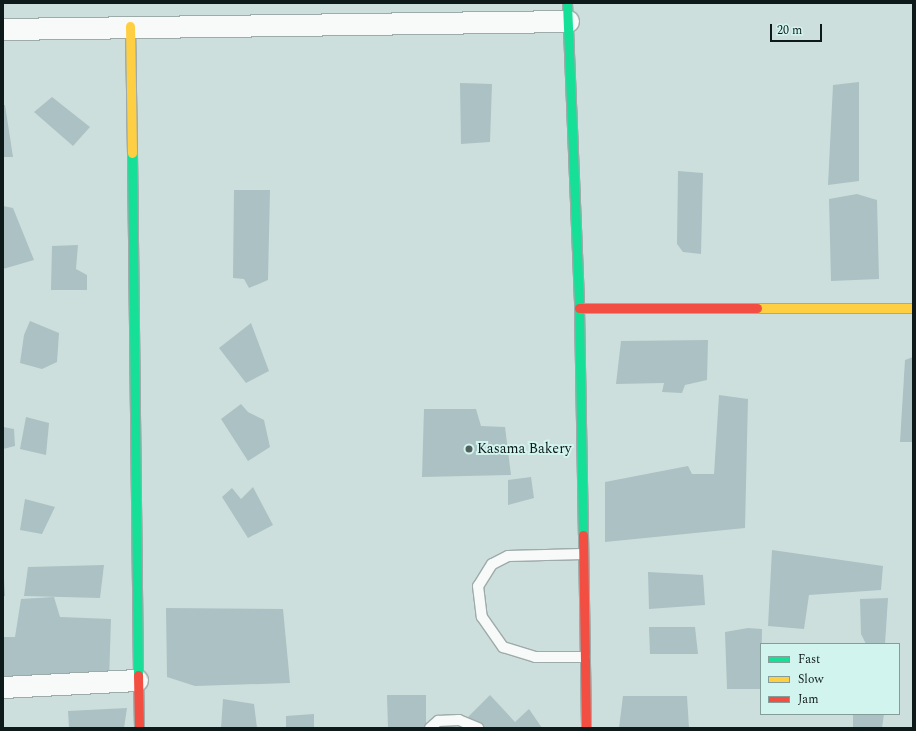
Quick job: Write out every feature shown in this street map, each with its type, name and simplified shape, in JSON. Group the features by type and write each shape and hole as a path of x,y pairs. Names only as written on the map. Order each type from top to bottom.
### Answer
{"street":[{"path":"3,29 567,12 579,308 586,728"},
{"path":"130,26 137,680 139,728"},
{"path":"579,308 913,308"},
{"path":"3,687 137,680"}],"lane":[{"path":"583,554 508,556 492,564 478,586 482,618 503,647 535,657 585,657"},
{"path":"430,728 438,721 459,720 478,728"}],"building":[{"path":"859,82 859,181 828,185 833,85"},
{"path":"460,83 492,84 490,142 461,144"},
{"path":"52,97 90,127 73,146 34,112"},
{"path":"3,105 5,105 13,157 3,157"},
{"path":"678,171 703,173 701,254 683,252 677,244"},
{"path":"234,190 270,190 268,280 249,288 244,279 233,278"},
{"path":"857,194 877,200 879,279 831,281 829,199"},
{"path":"3,206 13,208 34,260 3,269"},
{"path":"78,245 76,269 87,275 87,290 51,290 52,246"},
{"path":"30,321 59,333 57,362 42,369 20,363 24,335"},
{"path":"251,323 269,371 246,383 219,348"},
{"path":"708,340 707,380 685,385 682,393 662,392 664,383 616,384 621,341"},
{"path":"913,357 913,442 900,442 905,360"},
{"path":"719,395 748,399 745,528 605,542 605,482 688,466 692,474 714,474"},
{"path":"241,404 248,412 264,420 270,447 248,461 221,419"},
{"path":"424,409 476,409 481,426 505,427 511,475 422,477"},
{"path":"26,417 49,423 46,455 20,449"},
{"path":"3,427 14,429 15,446 3,449"},
{"path":"531,477 534,498 508,505 508,480"},
{"path":"253,487 273,525 248,538 222,497 232,488 241,499"},
{"path":"25,499 55,507 42,534 20,530"},
{"path":"772,550 883,566 881,590 809,595 804,629 768,626"},
{"path":"104,565 100,598 24,596 28,567"},
{"path":"648,572 703,575 705,605 649,609"},
{"path":"4,578 5,596 3,596"},
{"path":"54,597 60,617 111,619 109,681 3,682 3,637 15,637 21,599"},
{"path":"888,598 885,643 866,643 861,634 860,599"},
{"path":"166,608 283,609 290,683 195,686 167,677"},
{"path":"649,627 695,627 698,654 650,654"},
{"path":"748,628 762,629 762,643 760,643 760,689 727,689 725,632"},
{"path":"387,695 426,695 426,728 388,728"},
{"path":"490,695 515,722 529,709 542,728 481,728 468,717"},
{"path":"623,696 687,696 689,728 619,728"},
{"path":"223,699 254,704 257,728 221,728"},
{"path":"127,708 124,728 69,728 68,711"},
{"path":"314,714 314,728 286,728 286,716"},
{"path":"853,715 884,715 882,728 853,728"}],"traffic: fast":[{"path":"567,3 579,308 583,535"},
{"path":"132,153 138,675"}],"traffic: slow":[{"path":"130,26 132,153"},
{"path":"757,308 913,308"}],"traffic: jam":[{"path":"579,308 757,308"},
{"path":"583,535 586,728"},
{"path":"138,675 139,728"}],"place":[{"name":"Kasama Bakery","path":"469,449"}]}
